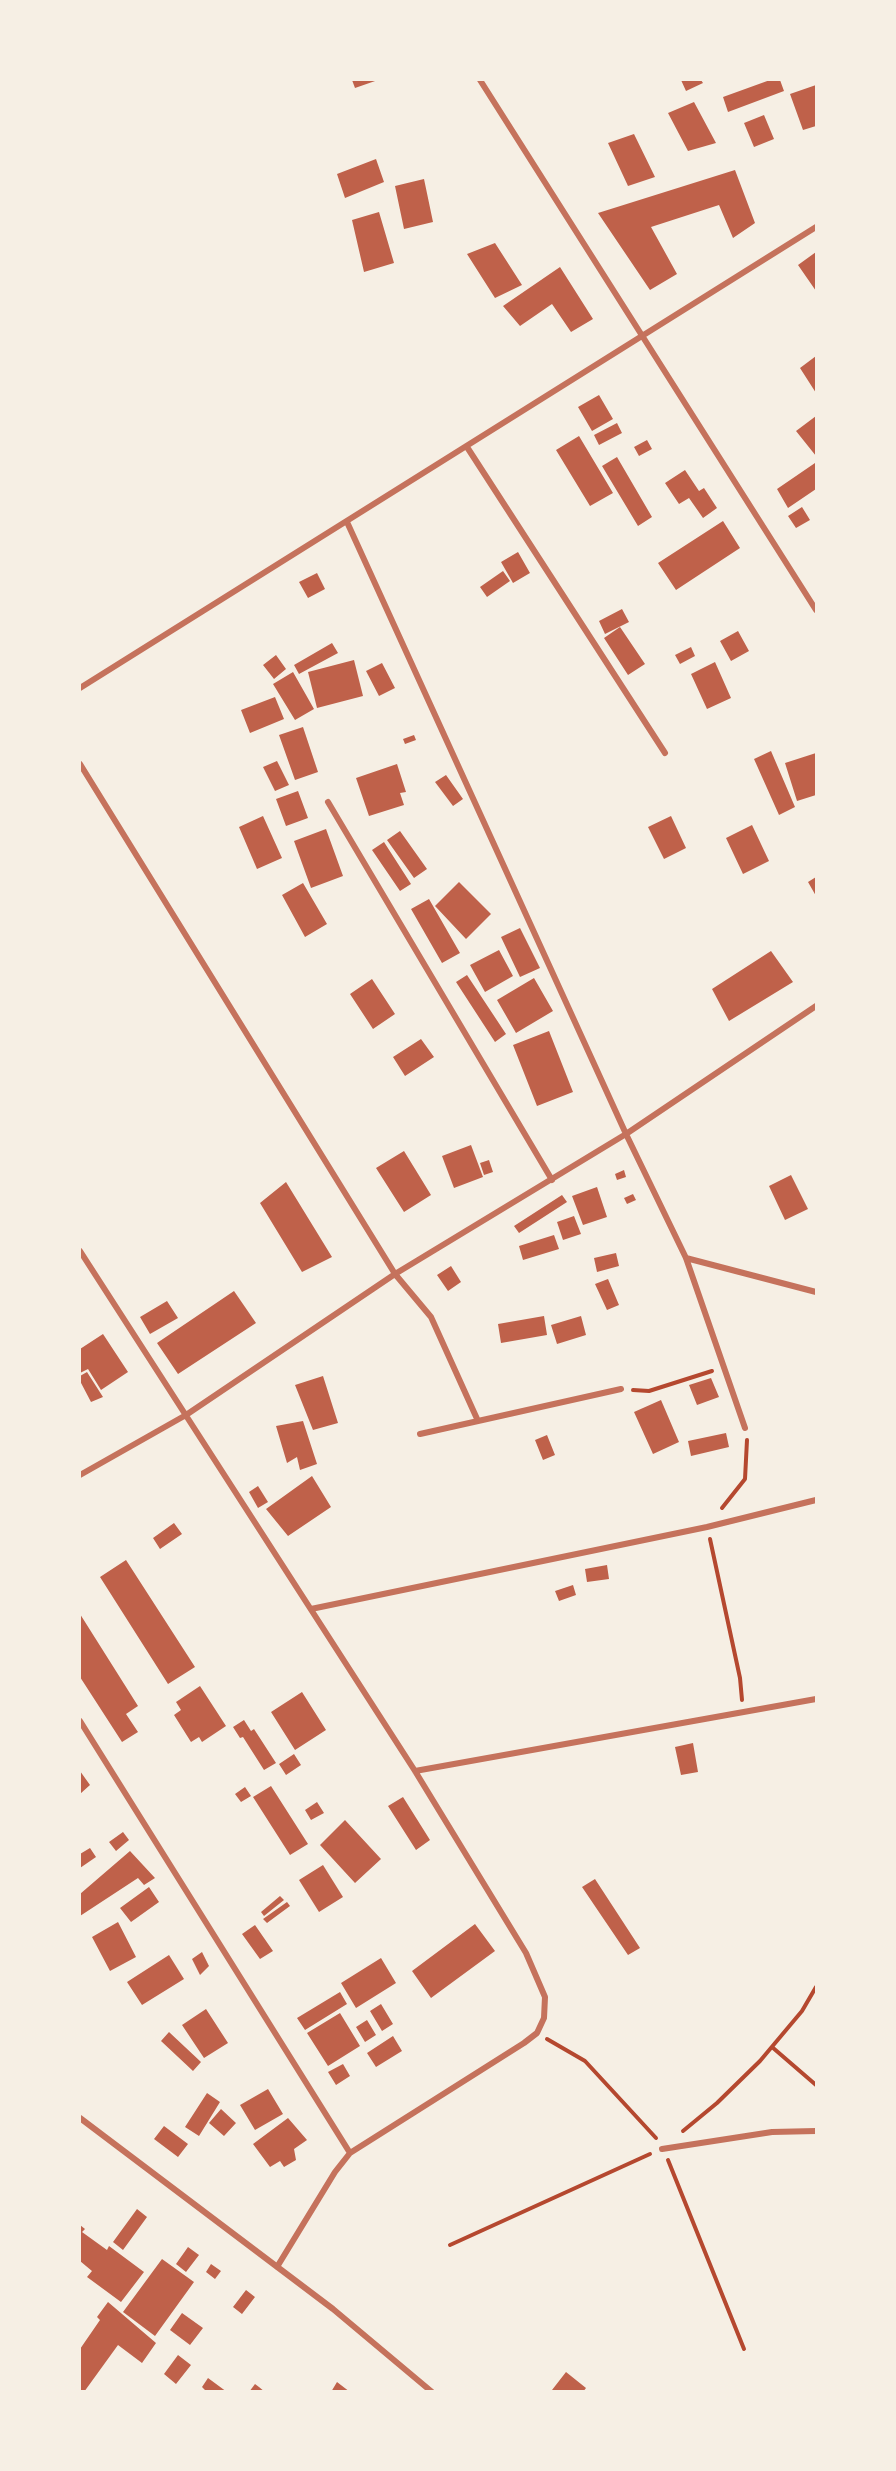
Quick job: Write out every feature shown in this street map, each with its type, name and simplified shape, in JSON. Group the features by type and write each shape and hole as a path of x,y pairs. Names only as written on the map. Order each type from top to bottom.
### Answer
{"street":[{"path":"480,80 816,610"},
{"path":"80,688 644,337 816,227"},
{"path":"467,447 665,753"},
{"path":"347,522 626,1134 686,1258 746,1428"},
{"path":"80,764 395,1274 431,1317 478,1421"},
{"path":"328,802 552,1180"},
{"path":"80,1475 186,1416 395,1274 626,1134 816,1006"},
{"path":"80,1251 415,1771 526,1953 545,1997 545,2009 537,2032 350,2154 335,2172 277,2267"},
{"path":"686,1258 816,1292"},
{"path":"420,1434 621,1389"},
{"path":"311,1609 707,1527 816,1500"},
{"path":"415,1771 816,1699"},
{"path":"80,1720 350,2154"},
{"path":"80,2118 277,2267 432,2391"},
{"path":"662,2149 771,2132 816,2131"}],"path":[{"path":"621,1389 649,1391 724,1367"},
{"path":"715,1525 720,1509 745,1479 748,1454 746,1428"},
{"path":"707,1527 740,1678 743,1712"},
{"path":"450,2245 662,2149 717,2103 772,2047 802,2011 816,1987"},
{"path":"537,2032 585,2061 651,2132 678,2181 744,2349"},
{"path":"772,2047 816,2085"}],"building":[{"path":"352,80 378,80 355,88"},
{"path":"681,80 701,80 703,83 686,91"},
{"path":"770,80 780,80 784,91 728,112 723,97"},
{"path":"816,85 816,126 803,130 790,94"},
{"path":"694,102 716,143 688,151 668,113"},
{"path":"764,115 774,139 754,147 744,123"},
{"path":"634,134 655,177 628,186 608,143"},
{"path":"376,159 384,182 345,198 337,174"},
{"path":"735,170 755,223 733,238 719,205 651,227 677,274 650,290 598,213"},
{"path":"424,179 433,222 404,229 395,186"},
{"path":"379,212 394,263 364,272 352,220"},
{"path":"495,243 522,285 495,298 467,254"},
{"path":"816,252 816,291 798,265"},
{"path":"560,267 593,319 571,332 552,304 520,326 503,306"},
{"path":"816,356 816,393 800,368"},
{"path":"599,395 613,419 592,431 578,407"},
{"path":"816,416 816,456 796,431"},
{"path":"617,423 622,433 599,445 594,435"},
{"path":"579,436 613,493 590,506 556,450"},
{"path":"647,440 652,449 639,456 634,447"},
{"path":"617,457 652,517 638,526 602,466"},
{"path":"815,463 816,489 788,508 777,489"},
{"path":"685,470 699,491 704,488 717,508 703,518 689,498 679,504 665,483"},
{"path":"802,507 810,520 796,528 788,516"},
{"path":"723,521 740,548 676,590 658,563"},
{"path":"518,552 530,573 513,583 501,562"},
{"path":"503,571 510,581 487,597 480,587"},
{"path":"317,573 325,589 308,598 299,582"},
{"path":"622,609 629,622 605,634 599,621"},
{"path":"620,627 645,664 628,675 604,638"},
{"path":"738,631 749,651 731,661 720,641"},
{"path":"332,643 338,653 299,674 294,665"},
{"path":"691,647 695,656 680,664 675,655"},
{"path":"276,655 286,669 274,679 263,665"},
{"path":"354,660 363,696 317,708 308,672"},
{"path":"715,662 731,698 707,709 691,674"},
{"path":"382,663 395,688 379,696 366,671"},
{"path":"293,672 314,709 295,720 273,684"},
{"path":"275,697 284,719 250,733 241,710"},
{"path":"303,727 318,772 295,780 279,735"},
{"path":"414,735 416,740 405,744 403,739"},
{"path":"771,751 795,807 779,815 754,759"},
{"path":"816,753 816,795 797,801 785,763"},
{"path":"277,761 289,785 275,791 263,767"},
{"path":"397,764 406,792 400,793 404,805 369,816 356,778"},
{"path":"446,775 463,799 453,806 435,782"},
{"path":"298,791 308,818 286,826 276,799"},
{"path":"263,816 282,858 257,869 239,827"},
{"path":"671,816 686,848 664,859 648,827"},
{"path":"752,825 769,861 743,874 726,838"},
{"path":"326,829 343,876 311,888 294,841"},
{"path":"400,831 427,869 414,878 387,840"},
{"path":"384,842 411,884 400,891 372,850"},
{"path":"816,877 816,896 808,882"},
{"path":"459,882 491,914 466,939 435,906"},
{"path":"303,883 327,924 305,937 282,895"},
{"path":"429,899 460,953 442,963 411,909"},
{"path":"520,928 540,968 520,977 501,937"},
{"path":"499,950 513,976 485,992 470,965"},
{"path":"771,951 793,982 729,1021 712,989"},
{"path":"467,975 506,1034 495,1042 456,982"},
{"path":"534,978 553,1011 516,1033 497,1000"},
{"path":"372,979 395,1014 373,1029 350,994"},
{"path":"549,1031 573,1092 537,1106 513,1045"},
{"path":"421,1039 434,1057 405,1076 393,1057"},
{"path":"471,1145 483,1177 454,1188 442,1156"},
{"path":"404,1151 431,1195 404,1212 376,1168"},
{"path":"489,1160 493,1172 484,1175 480,1163"},
{"path":"624,1170 626,1177 617,1180 615,1174"},
{"path":"791,1175 808,1209 785,1220 769,1186"},
{"path":"286,1182 332,1257 302,1272 260,1203"},
{"path":"597,1187 607,1217 583,1225 572,1196"},
{"path":"633,1194 636,1200 627,1204 624,1198"},
{"path":"562,1195 567,1202 519,1233 514,1226"},
{"path":"574,1216 581,1234 563,1240 557,1222"},
{"path":"554,1235 559,1249 523,1260 519,1246"},
{"path":"616,1253 619,1266 597,1272 594,1258"},
{"path":"451,1266 461,1282 448,1291 437,1275"},
{"path":"608,1279 619,1305 607,1310 595,1284"},
{"path":"234,1291 256,1323 178,1374 157,1343"},
{"path":"167,1301 178,1318 150,1334 140,1317"},
{"path":"544,1316 547,1335 501,1343 498,1324"},
{"path":"581,1316 586,1335 557,1344 551,1325"},
{"path":"103,1334 128,1372 101,1390 88,1369 80,1373 80,1349"},
{"path":"87,1372 103,1397 91,1402 80,1381 80,1376"},
{"path":"323,1376 338,1423 313,1430 295,1385"},
{"path":"711,1378 719,1397 697,1405 689,1385"},
{"path":"661,1400 679,1442 653,1454 634,1412"},
{"path":"303,1421 317,1464 300,1470 297,1457 287,1463 276,1426"},
{"path":"726,1433 729,1447 691,1456 688,1441"},
{"path":"547,1435 555,1455 543,1460 535,1440"},
{"path":"312,1476 331,1507 288,1536 266,1509"},
{"path":"258,1486 268,1502 258,1508 249,1492"},
{"path":"174,1523 182,1534 160,1549 153,1538"},
{"path":"126,1560 195,1667 168,1684 100,1577"},
{"path":"607,1565 609,1579 587,1582 585,1569"},
{"path":"573,1585 576,1595 559,1601 555,1591"},
{"path":"80,1614 138,1706 126,1714 138,1732 122,1742 80,1677"},
{"path":"200,1686 226,1726 202,1742 199,1737 191,1742 174,1715 181,1710 176,1702"},
{"path":"302,1692 326,1730 295,1750 271,1712"},
{"path":"244,1720 251,1731 254,1729 276,1763 264,1770 243,1737 240,1738 233,1727"},
{"path":"693,1743 698,1772 681,1775 675,1747"},
{"path":"294,1754 301,1765 286,1775 279,1764"},
{"path":"80,1771 90,1785 80,1794"},
{"path":"271,1786 308,1844 290,1855 253,1797"},
{"path":"245,1787 251,1796 241,1802 235,1794"},
{"path":"403,1797 430,1840 416,1850 388,1806"},
{"path":"317,1802 324,1813 311,1820 305,1810"},
{"path":"345,1820 381,1859 355,1883 320,1845"},
{"path":"123,1832 129,1840 116,1851 109,1842"},
{"path":"90,1848 96,1857 80,1868 80,1854"},
{"path":"130,1851 155,1878 144,1885 138,1878 80,1916 80,1894"},
{"path":"323,1865 343,1897 319,1912 299,1880"},
{"path":"595,1879 640,1948 628,1955 582,1887"},
{"path":"149,1887 159,1902 131,1922 120,1908"},
{"path":"280,1896 284,1900 264,1916 261,1912"},
{"path":"287,1902 290,1906 267,1923 263,1919"},
{"path":"118,1922 136,1957 110,1971 92,1937"},
{"path":"475,1924 495,1951 431,1998 412,1971"},
{"path":"255,1925 273,1951 260,1959 242,1934"},
{"path":"202,1952 209,1966 200,1975 192,1959"},
{"path":"169,1955 184,1979 142,2005 127,1982"},
{"path":"381,1958 396,1983 356,2008 341,1983"},
{"path":"340,1992 347,2004 305,2030 297,2018"},
{"path":"381,2004 393,2024 382,2031 370,2011"},
{"path":"206,2009 228,2043 204,2058 182,2025"},
{"path":"340,2013 360,2046 328,2066 307,2033"},
{"path":"367,2020 376,2035 365,2042 356,2027"},
{"path":"169,2032 201,2062 193,2071 161,2041"},
{"path":"393,2036 402,2051 376,2067 367,2053"},
{"path":"343,2064 350,2076 336,2085 328,2072"},
{"path":"268,2089 283,2114 255,2130 240,2105"},
{"path":"207,2093 220,2102 199,2136 185,2127"},
{"path":"221,2109 236,2123 224,2136 209,2123"},
{"path":"288,2118 307,2140 294,2149 296,2160 284,2167 280,2161 270,2167 253,2144"},
{"path":"164,2126 188,2144 178,2157 154,2139"},
{"path":"137,2209 147,2217 123,2250 113,2242"},
{"path":"80,2225 85,2229 82,2232 107,2250 109,2246 144,2272 121,2302 87,2277 92,2271 80,2261"},
{"path":"188,2247 199,2255 186,2272 176,2264"},
{"path":"162,2259 194,2282 155,2336 123,2312"},
{"path":"211,2264 221,2271 215,2279 206,2272"},
{"path":"246,2290 255,2297 242,2314 233,2307"},
{"path":"108,2302 156,2343 142,2363 118,2345 84,2392 80,2392 80,2349 100,2320 97,2317"},
{"path":"182,2313 203,2328 190,2345 170,2330"},
{"path":"178,2355 191,2365 176,2384 164,2374"},
{"path":"566,2372 586,2388 583,2392 552,2390"},
{"path":"208,2378 227,2392 207,2392 202,2387"},
{"path":"337,2382 350,2392 331,2392"},
{"path":"255,2384 259,2387 265,2392 249,2392"}]}
